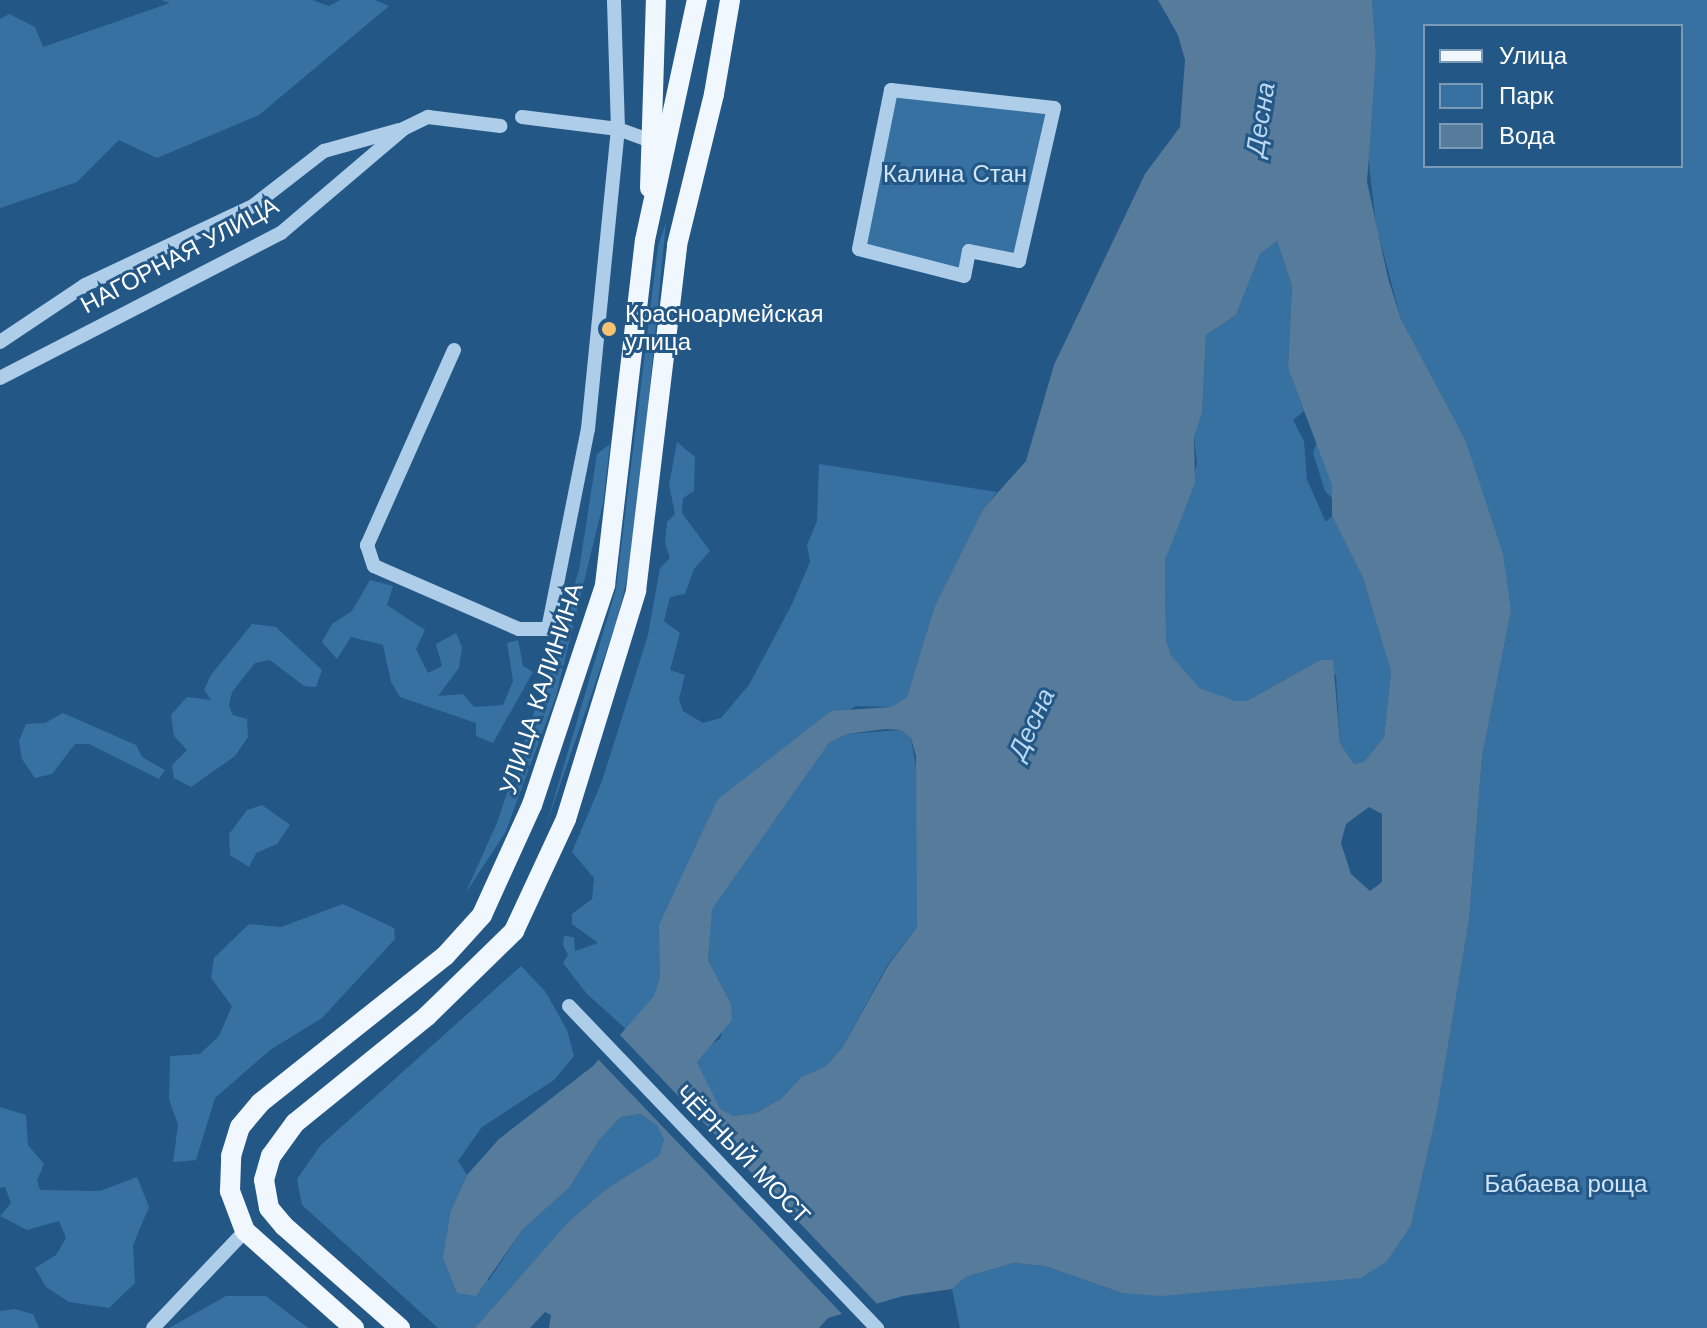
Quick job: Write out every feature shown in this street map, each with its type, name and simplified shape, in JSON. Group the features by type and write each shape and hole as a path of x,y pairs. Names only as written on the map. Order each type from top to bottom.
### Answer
{"main road":[{"path":"652,206 648,140 656,0"},
{"name":"УЛИЦА КАЛИНИНА","path":"354,1328 245,1231 230,1191 231,1156 240,1127 307,1062 445,956 482,915 532,805 605,585 652,206 682,88 697,0"},
{"path":"400,1328 284,1226 269,1208 264,1180 285,1135 449,997 514,931 566,819 636,591 677,245 714,94 730,0"}],"street":[{"path":"454,350 367,545 374,566 519,629 548,629 588,429 618,129 614,0"},
{"path":"891,90 1054,108 1019,261 969,251 964,276 859,249 891,90"},
{"name":"НАГОРНАЯ УЛИЦА","path":"0,378 281,233 403,129 428,117 500,126"},
{"path":"522,117 618,129 648,140"},
{"path":"0,342 85,285 253,206 324,151 403,129"},
{"name":"ЧЁРНЫЙ МОСТ","path":"572,1009 877,1328"},
{"path":"153,1328 245,1231"}],"green space":[{"path":"161,0 312,0 329,6 340,0 375,0 389,6 259,115 157,158 119,140 77,182 0,208 0,19 9,14 35,27 43,47 170,3"},
{"name":"Бабаева роща","path":"1372,0 1707,0 1707,1328 960,1328 952,1289 966,1277 1013,1263 1045,1266 1122,1293 1205,1292 1269,1283 1411,1225 1437,1112 1469,920 1482,757 1511,611 1465,439 1401,319 1376,225 1367,147 1376,54"},
{"name":"Калина Стан","path":"891,90 1054,108 1019,261 969,251 964,276 860,249"},
{"path":"666,223 634,548 618,617 546,826 616,589 658,246"},
{"path":"1277,241 1292,286 1288,368 1304,411 1293,420 1304,441 1307,480 1326,522 1332,516 1363,578 1391,672 1384,737 1364,762 1354,764 1340,743 1336,676 1320,660 1247,701 1236,701 1198,688 1171,655 1166,640 1165,560 1197,464 1194,437 1202,414 1206,335 1236,315 1260,254"},
{"path":"1318,438 1333,499 1325,491 1313,453"},
{"path":"677,442 695,457 694,491 683,498 682,513 710,551 694,569 685,594 670,597 664,621 680,633 670,670 685,675 679,699 683,711 703,723 721,718 749,685 792,604 810,562 807,545 817,521 819,464 997,492 983,509 934,608 907,697 891,707 856,706 717,800 700,837 654,996 627,1030 587,994 563,963 568,955 563,945 564,936 574,937 575,951 598,943 572,924 572,914 592,899 594,878 572,852 602,781 648,635 660,568 670,558 665,543 667,522 675,514 669,485"},
{"path":"610,444 603,504 556,696 505,833 465,894 497,823 551,662 579,570 597,454"},
{"path":"370,580 393,586 387,605 425,630 416,649 428,673 442,666 436,644 456,633 462,647 459,668 438,696 463,694 474,707 503,705 513,681 507,643 518,640 523,666 533,672 493,743 476,736 476,723 400,697 391,682 383,645 351,637 337,659 322,642 332,624 352,611"},
{"path":"252,624 276,627 322,670 316,687 304,686 270,660 255,663 232,692 229,705 233,715 247,719 248,737 235,756 191,787 174,778 172,765 187,750 174,736 171,715 187,697 211,700 204,690 211,675"},
{"path":"63,713 136,745 142,757 165,770 159,779 89,744 75,744 52,774 35,778 22,759 19,741 26,724 45,723"},
{"path":"901,730 911,738 918,779 917,927 888,964 842,1048 826,1066 801,1077 782,1098 756,1113 733,1116 720,1110 697,1062 703,1049 720,1039 731,1004 708,960 711,909 829,743 847,734"},
{"path":"262,805 290,825 277,844 256,853 249,867 230,855 229,834 247,810"},
{"path":"343,904 394,928 395,939 322,1018 270,1050 215,1098 196,1160 173,1162 178,1125 169,1099 170,1056 200,1054 219,1036 232,1006 211,978 214,958 249,924 281,927"},
{"path":"521,966 545,991 567,1030 574,1056 554,1080 482,1127 458,1161 467,1175 450,1213 443,1257 489,1280 523,1229 569,1188 600,1139 621,1117 640,1114 657,1124 664,1140 659,1156 649,1166 605,1190 568,1222 475,1328 438,1328 302,1205 297,1179 320,1146"},
{"path":"0,1107 26,1115 28,1145 44,1164 37,1180 40,1190 100,1191 137,1177 149,1207 133,1245 135,1283 109,1308 69,1302 46,1287 35,1268 56,1255 66,1238 59,1221 27,1230 0,1216 11,1203 5,1187 0,1188"},
{"path":"226,1296 266,1296 308,1328 169,1328"},
{"path":"15,1309 33,1314 39,1328 0,1328 0,1311"}],"water":[{"name":"Десна","path":"1158,0 1372,0 1376,54 1367,182 1388,278 1401,319 1465,439 1503,554 1511,611 1482,757 1469,920 1437,1112 1411,1225 1387,1261 1361,1278 1161,1296 1122,1293 1045,1266 1013,1263 966,1277 952,1289 903,1296 828,1318 819,1328 549,1328 551,1315 545,1312 530,1328 475,1328 568,1222 605,1190 659,1156 664,1140 657,1125 640,1114 621,1117 600,1139 569,1188 523,1229 476,1296 457,1293 443,1257 450,1213 467,1175 499,1139 593,1066 654,996 660,976 659,925 717,800 831,711 891,707 907,697 934,608 983,509 1026,461 1054,365 1145,174 1180,127 1185,60 1178,35","holes":["1277,241 1292,286 1288,368 1332,485 1332,516 1363,578 1391,672 1384,737 1364,762 1354,764 1340,743 1333,660 1320,660 1247,701 1236,701 1199,688 1171,655 1166,640 1165,560 1195,483 1194,437 1202,414 1206,335 1236,315 1260,254","885,729 901,730 911,738 916,756 917,927 889,964 842,1048 826,1066 801,1077 782,1098 756,1113 733,1116 720,1109 697,1062 732,1020 731,1004 708,960 712,909 829,743 847,734","1369,807 1382,814 1382,882 1370,891 1351,874 1341,843 1346,824"]}],"pier":[{"path":"618,1033 880,1307 845,1317 596,1057"}],"place":[{"name":"Красноармейская улица","path":"609,329"}]}
